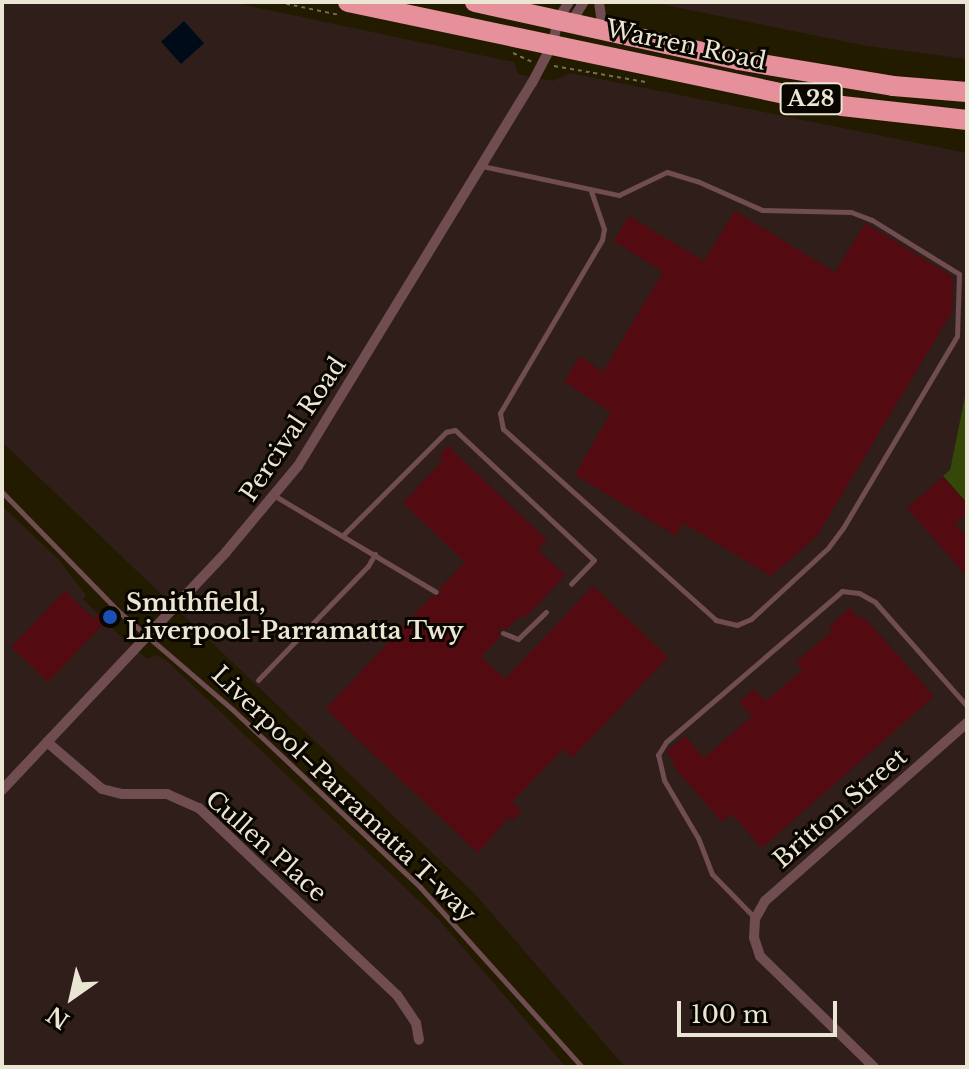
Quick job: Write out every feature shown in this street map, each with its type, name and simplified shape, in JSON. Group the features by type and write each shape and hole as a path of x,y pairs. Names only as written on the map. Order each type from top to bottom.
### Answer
{"highway":[{"name":"Warren Road","path":"348,2 842,106 967,120"},
{"name":"Warren Road","path":"475,2 566,15 603,30 769,65 893,86 967,92"}],"street":[{"name":"Percival Road","path":"2,790 275,496 324,426 482,166 566,15 584,2"},
{"path":"599,2 603,30"},
{"name":"Britton Street","path":"874,1067 767,965 750,932 765,901 967,723"},
{"name":"Cullen Place","path":"47,742 102,789 122,794 167,794 199,808 397,995 416,1023 419,1040"}],"lane":[{"path":"482,166 591,191 628,193 667,172 697,181 762,210 851,212 872,220 953,268 961,278 957,336 843,528 828,548 751,619 737,625 716,620 503,429 500,413 602,240 604,229 591,191"},
{"path":"343,535 446,432 455,430 594,560 571,584"},
{"name":"Liverpool–Parramatta T-way","path":"2,492 118,611 233,710 420,887 582,1067"},
{"path":"275,496 436,592"},
{"path":"258,680 368,566 375,554"},
{"path":"755,919 732,899 708,868 698,838 659,767 658,755 666,742 842,591 859,593 875,602 967,706"},
{"path":"503,633 518,639 546,612"}],"shaded area":[{"path":"2,2 231,2 514,62 518,74 553,81 570,73 967,153 967,386 950,470 943,477 967,504 967,1067 625,1067 474,893 2,442"},
{"path":"650,2 967,2 967,59 867,46"},
{"path":"2,506 58,559 86,595 83,599 117,633 147,659 157,655 169,663 440,921 566,1067 2,1067"}],"green space":[{"path":"967,386 967,503 943,476 950,470"}],"water":[{"path":"184,21 204,43 181,64 161,42"}],"building":[{"path":"735,211 835,272 865,223 953,277 952,312 817,536 771,576 683,523 676,536 575,475 611,412 564,382 580,356 603,372 663,272 614,241 629,216 704,261"},
{"path":"448,446 547,540 538,550 565,575 524,619 521,615 507,629 499,629 500,637 481,657 505,679 593,586 668,657 572,758 563,749 512,802 522,811 512,821 509,817 478,853 326,709 432,596 440,595 440,588 465,562 403,503 443,460 439,456"},
{"path":"943,477 967,503 967,513 955,524 967,537 967,576 907,508"},
{"path":"65,591 94,619 101,610 109,618 48,682 11,647"},
{"path":"850,608 860,619 863,616 934,696 762,848 732,814 722,822 672,765 675,762 666,752 685,736 704,758 752,716 739,702 754,689 766,701 802,670 796,662 832,631 829,627"}],"place":[{"name":"Smithfield, Liverpool-Parramatta Twy","path":"110,617"}]}
